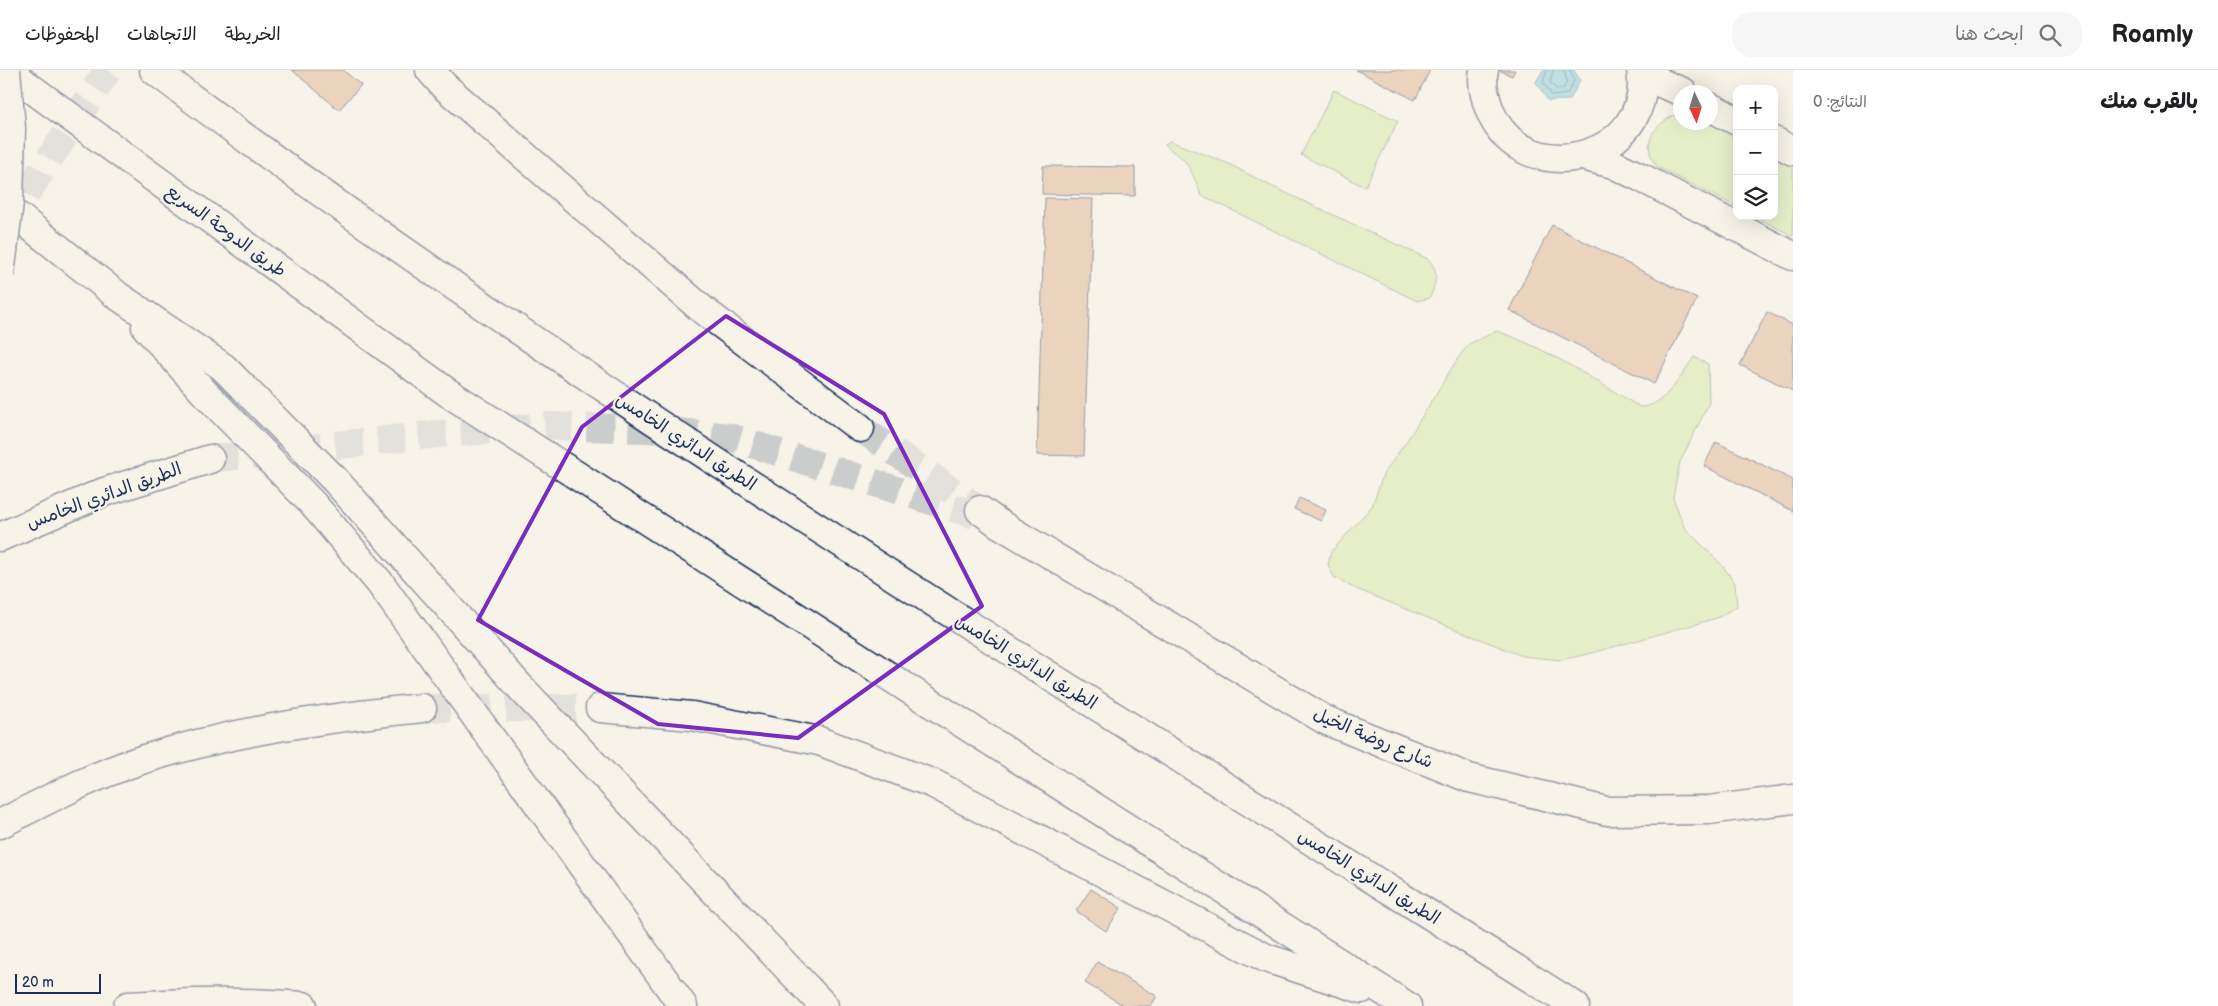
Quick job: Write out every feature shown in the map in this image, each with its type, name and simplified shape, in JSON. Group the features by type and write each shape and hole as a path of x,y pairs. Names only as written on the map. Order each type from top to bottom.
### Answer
{"main road":[{"path":"0,274 9,202 11,128 6,70"},
{"name":"طريق الدوحة السريع","path":"6,70 447,392 918,695 1404,1004"},
{"name":"الطريق الدائري الخامس","path":"154,70 246,139 483,307 935,604 1575,1006"},
{"path":"430,70 444,86 704,312 860,428"},
{"path":"1484,70 1484,98 1493,120 1508,138 1528,151 1551,158 1575,158 1598,151 1617,137 1632,119 1641,97 1642,70"},
{"path":"1642,70 1663,84 1673,88"},
{"path":"1718,111 1733,119"},
{"path":"1778,143 1793,150"},
{"path":"1582,156 1612,164 1640,177 1793,256"},
{"path":"0,202 118,296 224,367 335,480 521,688 824,1006"},
{"path":"118,296 203,391 313,504 380,583 683,1006"},
{"name":"الطريق الدائري الخامس","path":"0,537 104,492 210,459"},
{"name":"شارع روضة الخيل","path":"984,516 1325,720 1469,778 1607,811 1708,810 1793,799"},
{"path":"0,824 84,783 138,761 224,737 321,718 422,708"},
{"path":"600,708 692,716 819,741 934,784 1266,958 1404,1004"},
{"path":"128,1006 184,1002 269,1003 303,1006"}],"highlighted area":[{"path":"726,316 884,414 982,606 798,738 658,724 478,620 582,427"}],"green space":[{"path":"1334,90 1398,121 1365,187 1301,155"},
{"path":"1673,116 1673,130 1718,130 1718,126 1733,134 1733,205 1657,167 1649,150 1652,134 1663,122"},
{"path":"1170,141 1229,164 1269,185 1428,259 1434,268 1436,277 1430,298 1417,301 1201,195 1194,176 1186,163 1165,144"},
{"path":"1778,158 1793,166 1793,236 1762,220 1778,220"},
{"path":"1497,331 1553,356 1640,407 1649,406 1665,396 1694,357 1708,364 1709,403 1680,462 1673,497 1684,527 1722,565 1735,583 1737,606 1717,618 1560,660 1522,656 1356,589 1334,577 1328,565 1331,552 1372,506 1383,475 1410,436 1458,358 1469,344"}],"water":[{"path":"1543,70 1574,70 1580,80 1570,100 1548,101 1536,82"}],"building":[{"path":"292,70 343,70 361,85 339,110"},
{"path":"1356,70 1430,70 1415,100"},
{"path":"1499,70 1515,70 1512,76"},
{"path":"1043,166 1135,167 1135,196 1042,194"},
{"path":"1045,198 1093,199 1084,456 1037,455"},
{"path":"1552,225 1697,299 1654,384 1509,310"},
{"path":"1767,312 1793,325 1793,391 1740,365"},
{"path":"1716,442 1793,480 1793,511 1704,466"},
{"path":"1299,498 1326,510 1321,521 1294,509"},
{"path":"1091,889 1121,908 1106,931 1076,911"},
{"path":"1097,962 1157,996 1151,1006 1125,1006 1085,983"}],"tunnel":[{"path":"3,229 108,70"},
{"path":"210,459 438,434 550,426 647,429 730,437 975,515"},
{"path":"860,428 980,510"},
{"path":"422,708 600,708"}]}
